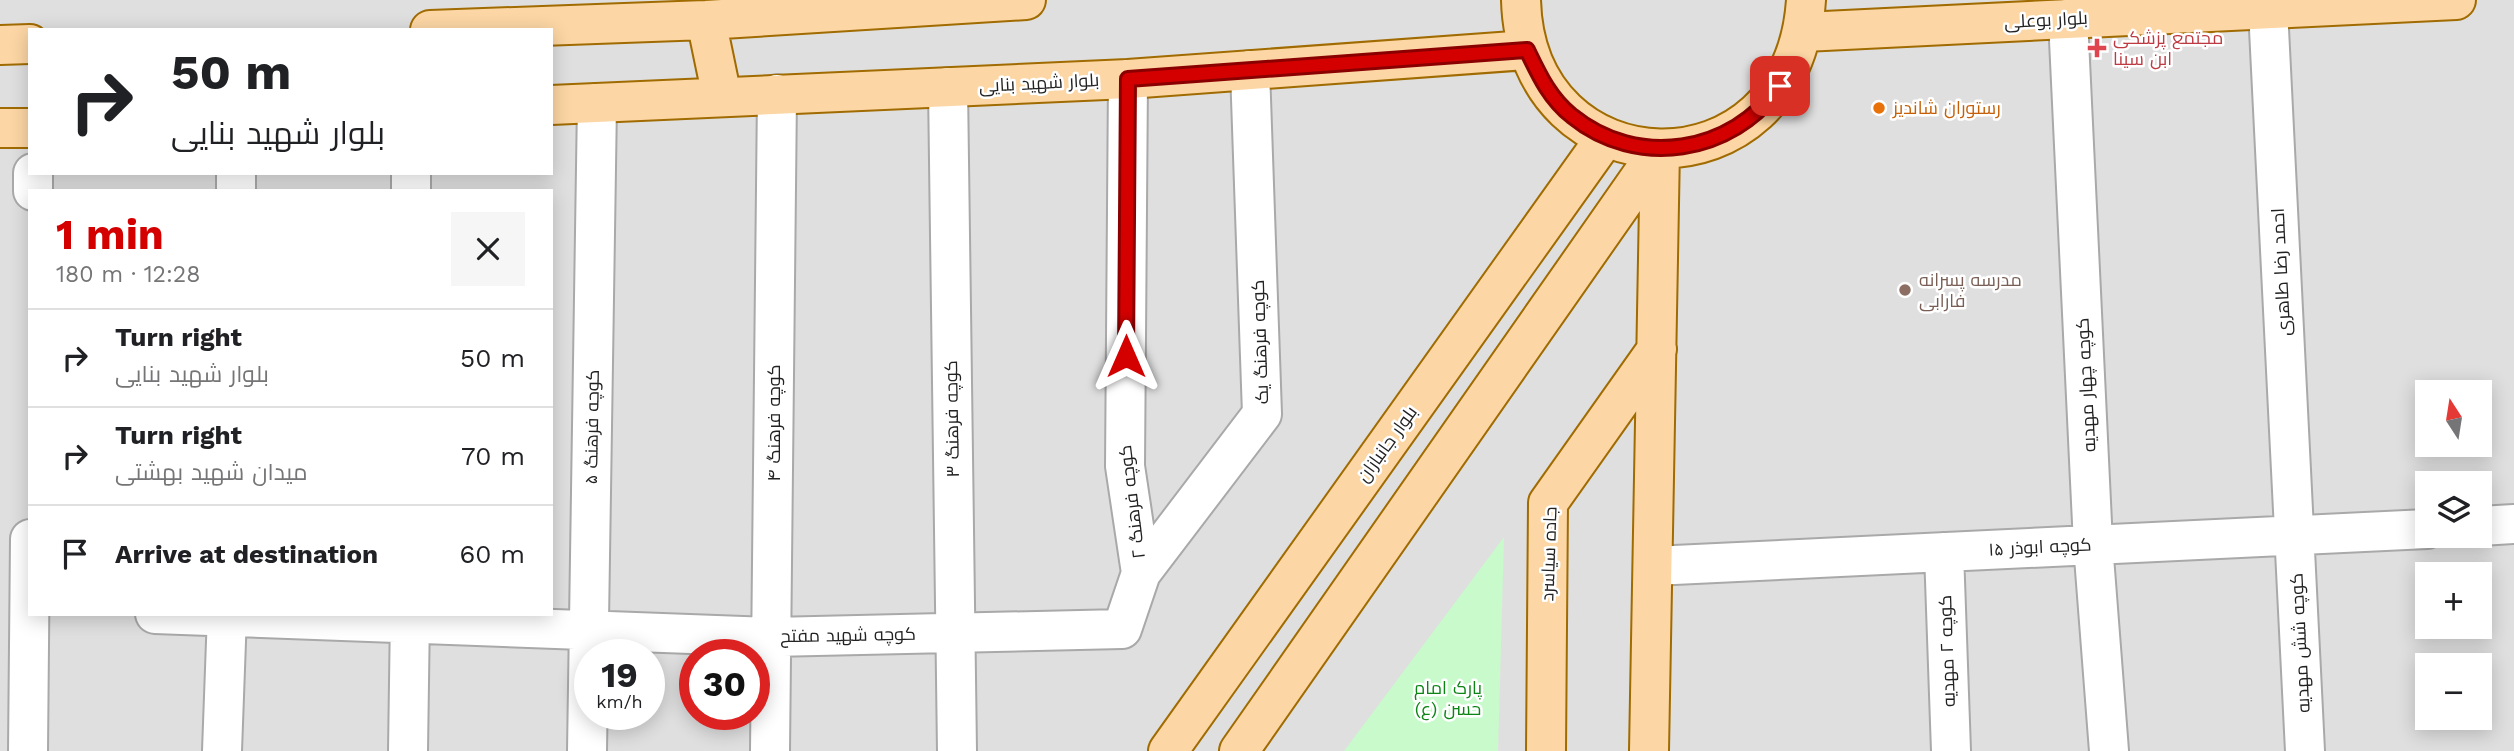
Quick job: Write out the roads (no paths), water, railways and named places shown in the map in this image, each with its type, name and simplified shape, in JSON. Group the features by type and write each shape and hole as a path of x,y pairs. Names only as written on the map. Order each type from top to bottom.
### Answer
{"main road":[{"path":"485,28 706,20 1026,0"},
{"path":"1521,0 1527,50 1544,87 1571,116 1606,137 1633,146 1660,149 1700,145 1737,129 1768,103 1791,70 1805,16"},
{"name":"بلوار بوعلی","path":"1805,16 1937,13 2068,19 2456,0"},
{"path":"706,20 722,97"},
{"path":"0,45 28,44"},
{"name":"بلوار شهید بنایی","path":"553,105 1128,79 1527,50"},
{"path":"0,128 28,128"},
{"name":"بلوار جانبازان","path":"1168,751 1606,137"},
{"path":"1649,751 1660,149"},
{"path":"1240,751 1660,149"},
{"name":"جاده سیاسرد","path":"1546,751 1548,503 1657,349"}],"street":[{"name":"احمد رضا طاهری","path":"2268,9 2294,535"},
{"name":"کوچه چهار مهدیه","path":"2068,19 2093,544 2109,751"},
{"name":"کوچه فرهنگ یک","path":"1140,573 1262,414 1250,70"},
{"name":"کوچه فرهنگ ۲","path":"1122,629 1140,573 1125,466 1128,79"},
{"name":"کوچه فرهنگ ۳","path":"948,87 957,751"},
{"name":"کوچه فرهنگ ۴","path":"770,751 776,94"},
{"name":"کوچه فرهنگ ۵","path":"587,751 597,103"},
{"path":"2492,525 2514,524"},
{"name":"کوچه ابوذر ۱۵","path":"1653,565 2415,529"},
{"name":"کوچه شش مهدیه","path":"2294,535 2305,751"},
{"name":"کوچه ۲ مهدیه","path":"1944,552 1951,751"},
{"path":"27,751 29,616"},
{"name":"کوچه شهید مفتح","path":"227,616 410,619 772,637 1122,629"},
{"path":"222,751 227,616"},
{"path":"408,751 410,619"}],"place":[{"name":"مجتمع پزشکی ابن سینا","path":"2097,48"},
{"name":"رستوران شاندیز","path":"1879,108"},
{"name":"مدرسه پسرانه فارابی","path":"1905,290"}],"park label":[{"name":"پارک امام حسن (ع)","path":"1448,698"}]}
